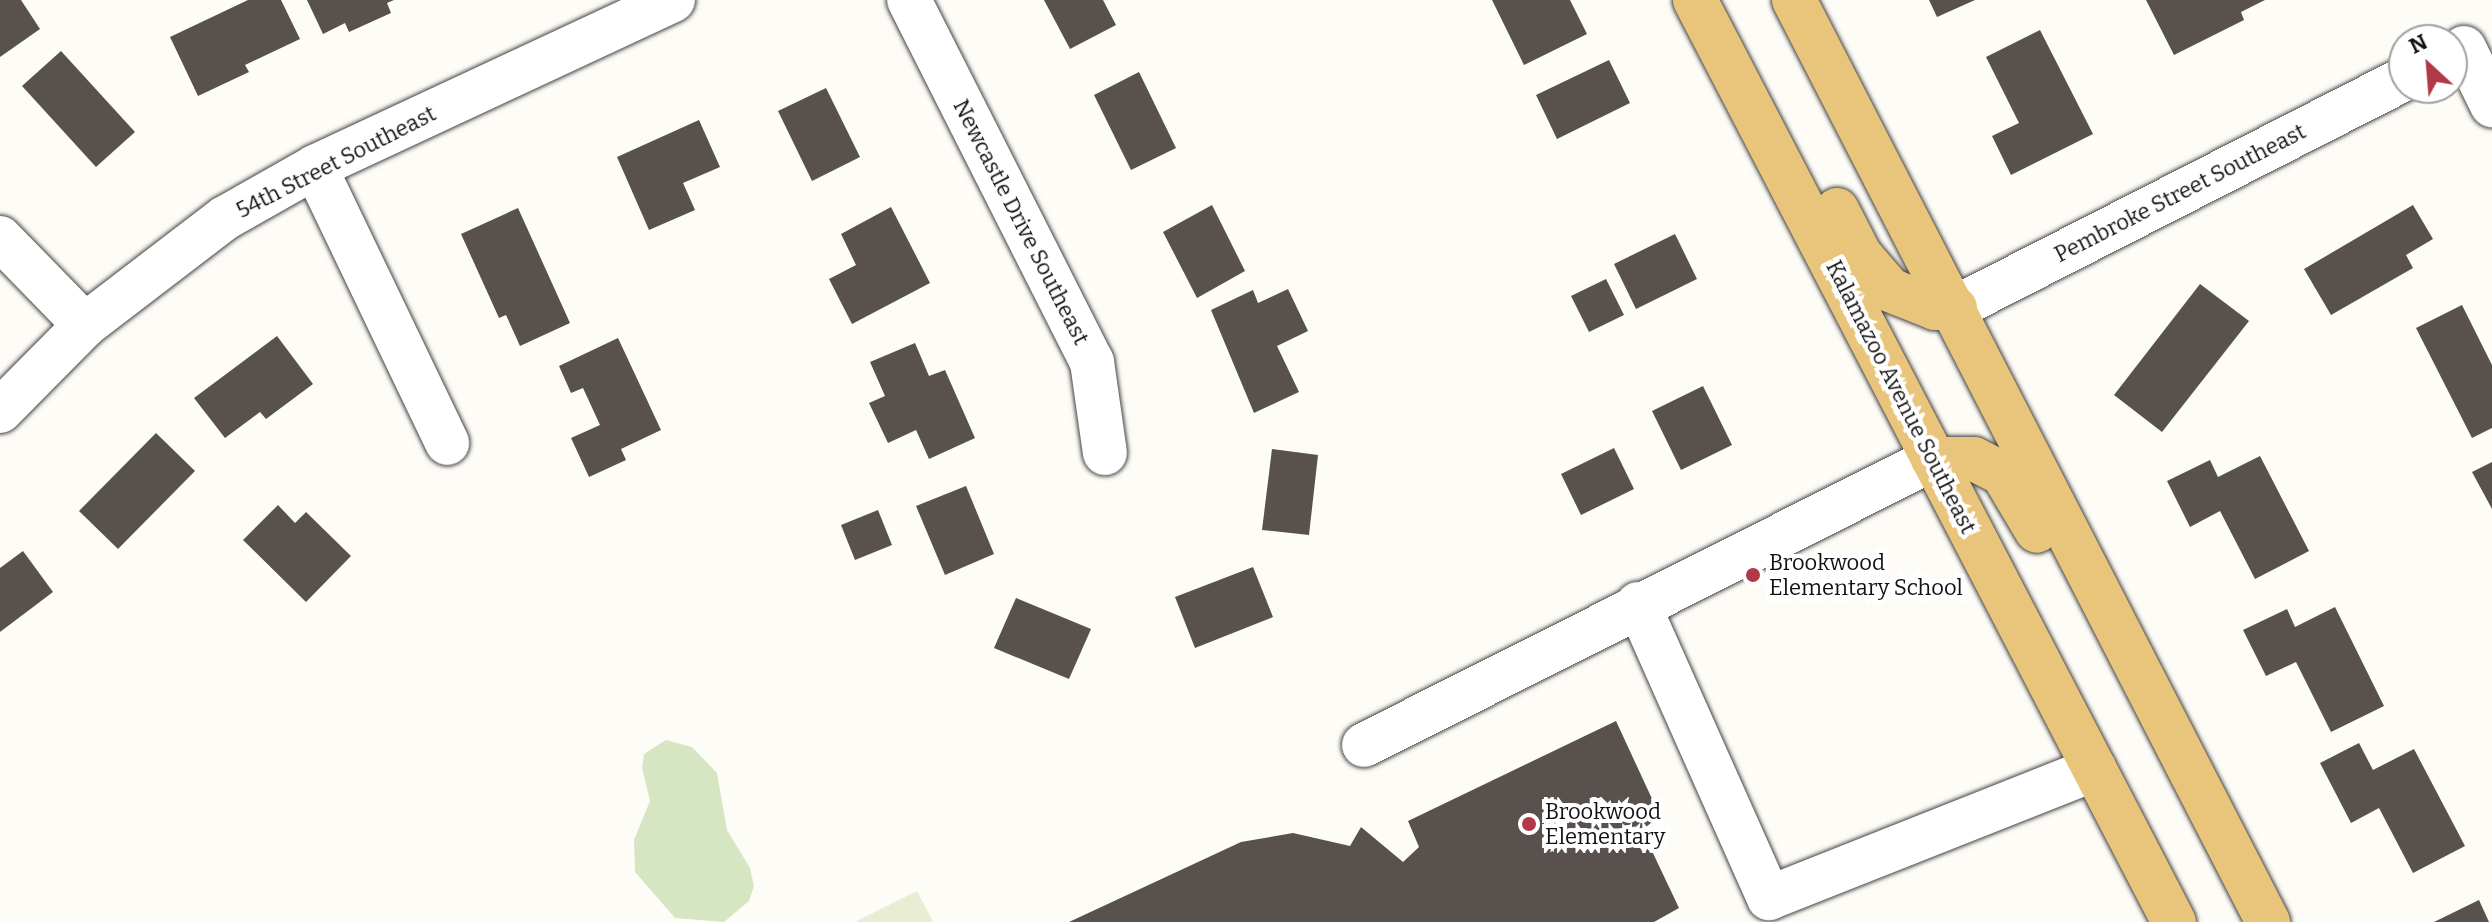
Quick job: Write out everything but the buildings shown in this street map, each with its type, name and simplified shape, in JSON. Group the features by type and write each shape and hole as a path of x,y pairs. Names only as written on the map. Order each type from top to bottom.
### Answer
{"main road":[{"path":"1794,0 1955,308 2260,908"},
{"path":"1702,14 1765,74 1875,274 1908,300 1935,308 1955,308"},
{"name":"Kalamazoo Avenue Southeast","path":"1702,14 2174,922"},
{"path":"1933,459 1974,459 2003,474 2017,492 2205,854 2260,908"}],"street":[{"name":"54th Street Southeast","path":"0,411 85,325 225,218 315,167 673,0"},
{"name":"Newcastle Drive Southeast","path":"909,0 1092,362 1105,453"},
{"path":"2469,46 2492,105"},
{"name":"Pembroke Street Southeast","path":"1955,308 2388,87"},
{"path":"315,167 447,443"},
{"path":"0,238 85,325"},
{"path":"1364,745 1638,604 1933,459"},
{"path":"1638,604 1759,910 2094,769"}],"green space":[{"path":"666,740 692,747 717,773 727,830 750,868 754,886 749,901 724,922 675,918 635,872 634,840 650,801 642,768 644,754"},
{"path":"917,891 933,922 855,922"}],"place":[{"name":"Brookwood Elementary School","path":"1753,575"},
{"name":"Brookwood Elementary","path":"1529,824"}]}
